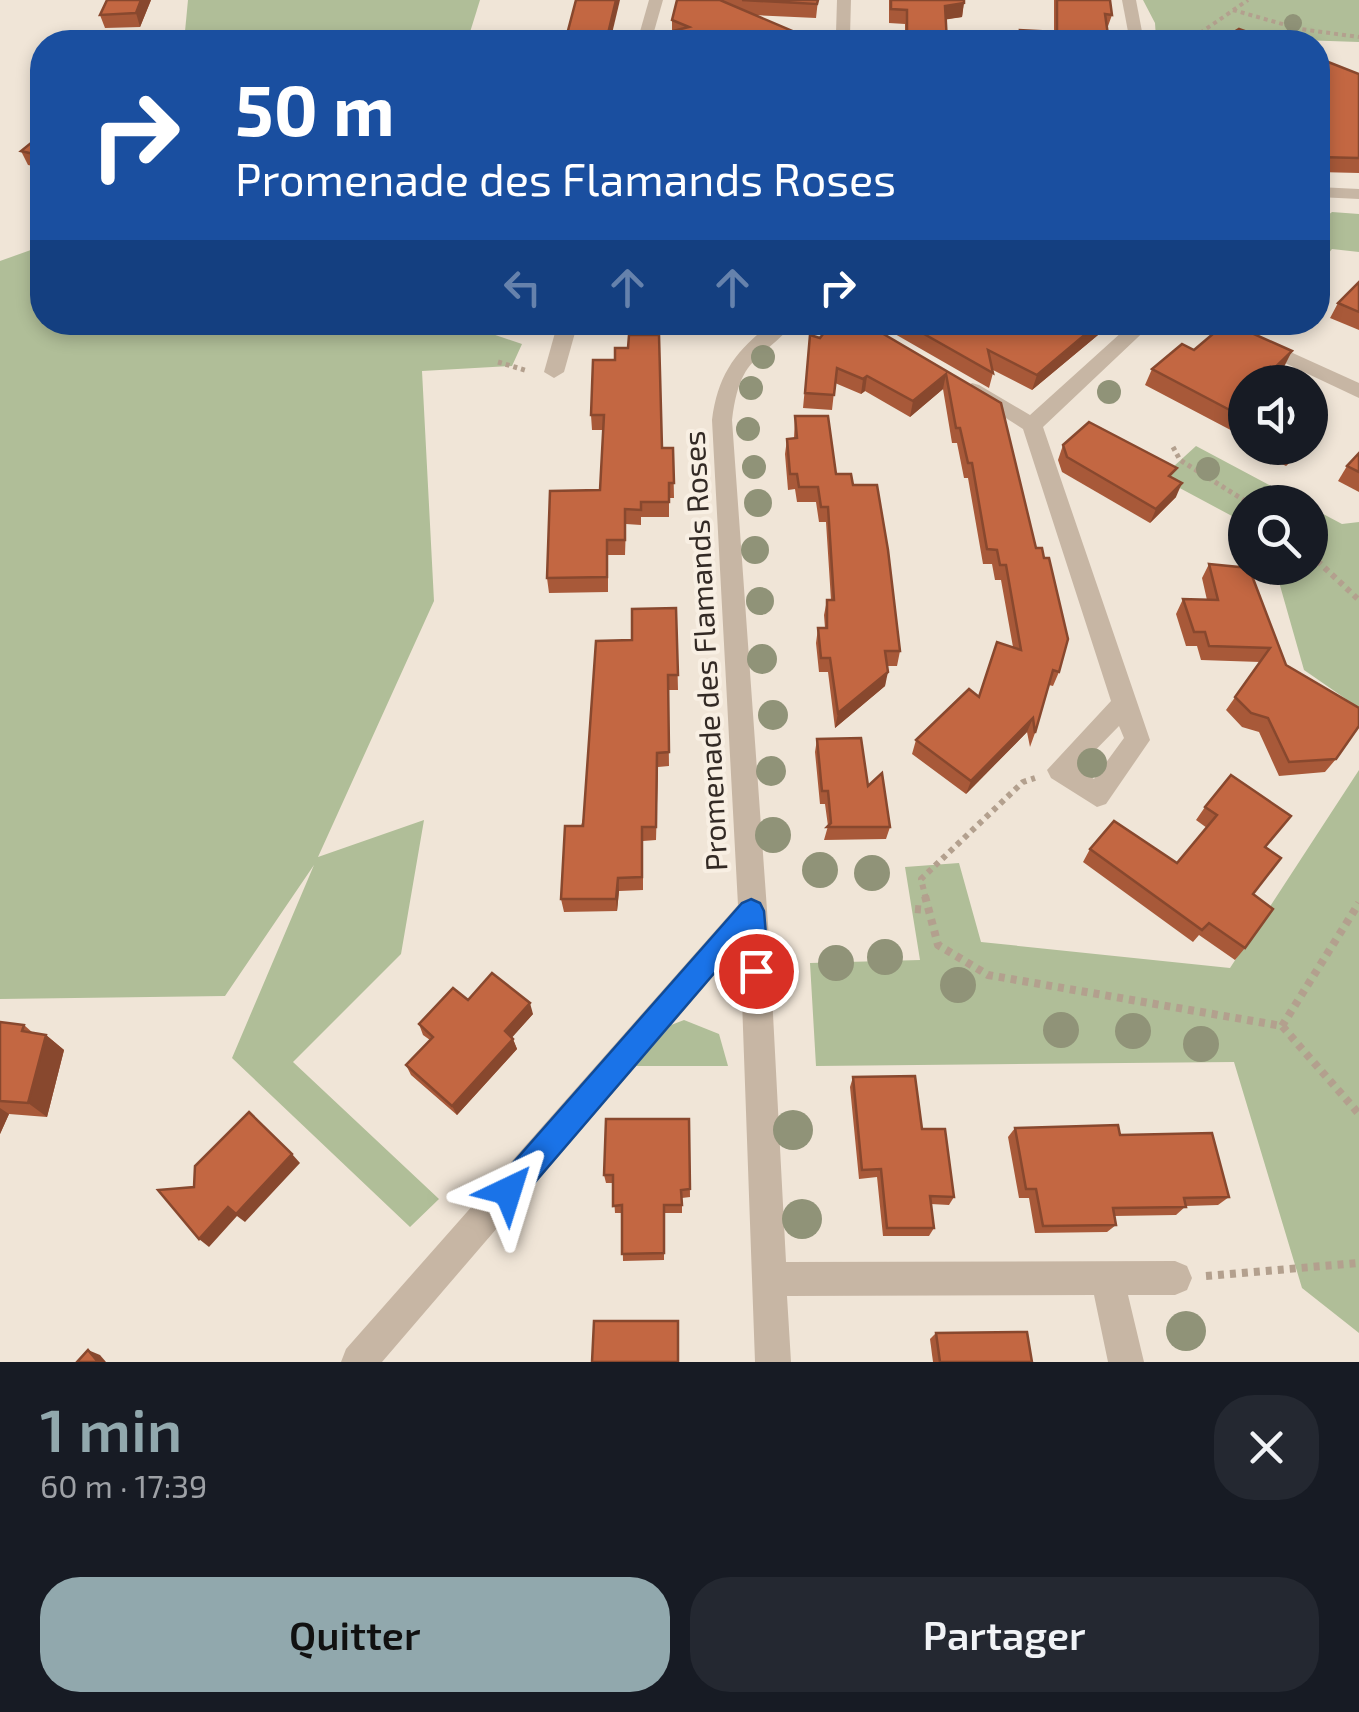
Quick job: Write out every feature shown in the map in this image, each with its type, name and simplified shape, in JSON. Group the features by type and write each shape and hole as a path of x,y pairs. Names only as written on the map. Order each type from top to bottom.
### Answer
{"street":[{"path":"652,30 656,0"},
{"path":"844,0 848,30"},
{"path":"1130,0 1135,30"},
{"path":"1330,193 1359,194"},
{"path":"554,372 564,335"},
{"name":"Promenade des Flamands Roses","path":"769,335 746,353 725,380 722,420 772,1362"},
{"path":"1032,424 1131,335"},
{"path":"1237,335 1359,390"},
{"path":"949,377 1032,424 1136,740 1097,796 1060,770 1124,704"},
{"path":"359,1362 751,911"},
{"path":"1108,1277 1126,1362"},
{"path":"768,1279 1175,1278"}],"path":[{"path":"1204,30 1248,0"},
{"path":"1233,10 1307,30"},
{"path":"1330,33 1359,37"},
{"path":"1172,447 1180,460 1228,490"},
{"path":"1328,571 1359,600"},
{"path":"1060,770 1023,782 920,879 938,945 988,975 1282,1026 1359,1114"},
{"path":"1282,1026 1359,903"},
{"path":"915,909 927,910"},
{"path":"1175,1278 1359,1263"}],"green space":[{"path":"188,0 480,0 471,30 185,30"},
{"path":"1143,0 1359,0 1359,42 1330,41 1330,30 1155,30"},
{"path":"1330,214 1359,214 1359,252 1330,251"},
{"path":"30,250 30,335 495,335 522,344 512,366 422,371 434,601 318,857 424,820 401,954 293,1062 439,1199 410,1227 232,1058 314,865 225,996 0,999 0,261"},
{"path":"1196,446 1269,485 1228,485 1228,514 1161,478"},
{"path":"1328,517 1342,524 1359,522 1359,708 1304,670 1280,585 1328,585"},
{"path":"1359,770 1359,1333 1302,1288 1234,1062 816,1066 810,963 920,960 905,867 959,863 981,942 1230,968"},
{"path":"684,1020 719,1034 728,1066 617,1066 653,1032"}],"building":[{"path":"107,0 141,0 136,13 100,15"},
{"path":"576,0 616,0 609,30 568,30"},
{"path":"677,0 720,0 790,30 677,30 689,27 672,20"},
{"path":"742,0 818,0 817,4"},
{"path":"891,0 964,0 945,6 946,30 907,30 907,10 891,9"},
{"path":"1057,0 1110,0 1112,15 1105,14 1107,30 1057,30"},
{"path":"1330,63 1359,74 1359,158 1330,157"},
{"path":"1359,282 1359,312 1338,303"},
{"path":"629,335 659,335 662,448 673,448 674,483 669,483 669,502 641,502 641,510 625,509 625,540 607,540 607,577 547,578 550,491 600,490 604,415 591,415 593,360 615,360 615,348 628,348"},
{"path":"810,335 820,338 885,335 1001,403 1036,548 1042,548 1044,558 1049,558 1068,639 1059,672 1053,670 1035,733 1033,718 971,781 916,740 969,689 979,697 997,642 1021,650 1006,565 1000,565 997,550 987,549 972,463 968,463 960,428 956,428 946,374 913,401 867,376 863,379 837,368 834,395 805,393"},
{"path":"926,335 1085,335 1037,375 988,350 993,373"},
{"path":"1212,335 1256,335 1292,351 1278,365 1228,365 1228,409 1152,369 1182,344 1194,350"},
{"path":"795,416 828,416 836,474 851,474 853,485 877,485 888,550 900,651 885,651 888,672 838,713 830,658 821,658 818,628 827,628 827,600 834,600 828,507 821,507 818,487 799,487 797,474 790,474 787,439 797,438"},
{"path":"1089,422 1177,468 1169,476 1182,483 1156,509 1067,457 1063,445"},
{"path":"1359,453 1359,472 1347,466"},
{"path":"1209,564 1228,566 1228,585 1255,585 1286,665 1359,708 1359,726 1336,759 1289,762 1268,718 1251,713 1235,697 1270,648 1209,646 1205,632 1194,632 1183,599 1218,600"},
{"path":"676,608 678,675 668,675 669,752 657,753 656,827 642,827 642,877 618,878 616,899 561,899 565,826 583,826 596,641 632,640 632,609"},
{"path":"861,738 868,786 882,773 890,827 827,827 831,823 828,791 822,791 817,739"},
{"path":"1231,775 1291,816 1265,847 1281,858 1253,894 1273,909 1245,948 1209,923 1202,930 1090,849 1114,821 1177,863 1217,815 1205,807"},
{"path":"492,973 530,1003 505,1031 513,1039 452,1106 406,1065 433,1037 419,1024 453,988 468,1000"},
{"path":"0,1022 24,1025 22,1031 46,1035 28,1103 0,1101"},
{"path":"915,1076 922,1129 945,1129 954,1197 930,1196 934,1228 887,1228 881,1169 862,1170 853,1077"},
{"path":"249,1112 292,1154 236,1214 228,1207 199,1239 158,1190 194,1187 195,1166"},
{"path":"606,1119 689,1119 690,1189 681,1190 682,1205 664,1205 664,1253 622,1254 622,1205 613,1206 613,1175 604,1175"},
{"path":"1118,1125 1120,1135 1212,1133 1229,1197 1184,1198 1186,1207 1113,1208 1116,1225 1043,1226 1036,1189 1026,1189 1015,1128"},
{"path":"594,1321 678,1321 678,1362 592,1362"},
{"path":"1027,1332 1032,1362 940,1362 936,1333"},
{"path":"88,1350 98,1362 77,1362"}],"route":[{"path":"508,1191 751,911 756,971"}]}
